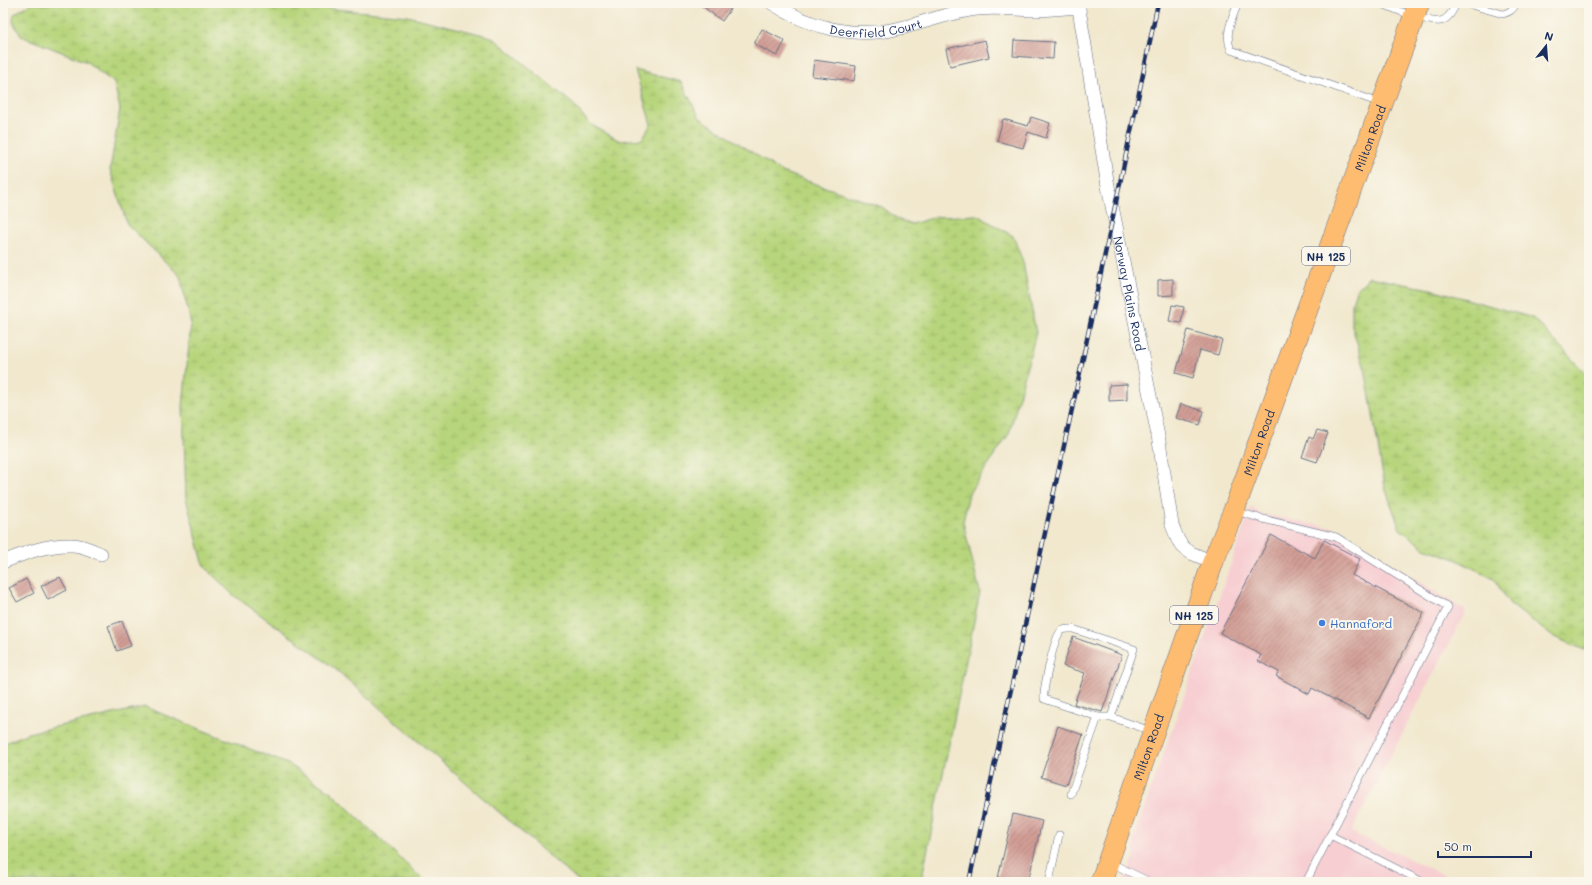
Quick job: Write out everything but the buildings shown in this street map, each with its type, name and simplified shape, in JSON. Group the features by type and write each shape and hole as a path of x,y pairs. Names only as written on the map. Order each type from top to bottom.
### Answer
{"main road":[{"name":"Milton Road","path":"1101,882 1213,562 1234,510 1417,10"}],"street":[{"name":"Deerfield Court","path":"772,3 796,17 824,27 851,33 866,33 897,29 971,9 1002,7 1032,10 1078,5"},
{"name":"Norway Plains Road","path":"1078,5 1108,186 1159,442 1172,525 1178,540 1183,547 1191,553 1213,562"},
{"path":"3,562 51,546 73,545 88,548 102,554"}],"lane":[{"path":"1238,3 1228,29 1227,42 1231,50 1382,104"},
{"path":"1380,3 1417,10 1440,21 1450,15 1456,3"},
{"path":"1464,3 1503,14 1509,13 1514,8 1516,3"},
{"path":"1234,510 1259,518 1336,537 1448,607 1306,882"},
{"path":"1111,717 1134,649 1073,629 1062,630 1058,635 1055,644 1045,685 1044,699 1098,718 1111,717 1153,732"},
{"path":"1071,794 1098,718"},
{"path":"1049,882 1059,835"},
{"path":"1330,836 1423,882"},
{"path":"1109,862 1150,882"}],"shaded area":[{"path":"1251,507 1260,514 1333,528 1466,611 1351,832 1459,882 1123,882 1134,858 1134,837"}],"green space":[{"path":"32,3 271,3 408,16 492,37 573,104 590,124 620,141 642,139 651,124 635,70 681,82 700,118 782,172 882,207 899,220 912,224 936,217 977,215 1013,236 1023,262 1036,333 1009,434 969,493 963,522 980,592 921,882 579,882 333,667 233,595 204,566 186,498 183,406 191,324 180,276 127,224 110,170 120,109 114,83 87,62 21,36 13,22 14,14"},
{"path":"1369,277 1435,290 1533,318 1589,377 1589,652 1552,636 1510,604 1494,579 1455,559 1425,548 1400,529 1385,488 1366,373 1352,326 1352,303 1356,290"},
{"path":"145,707 290,765 331,792 425,882 3,882 3,744 28,733"}],"railway":[{"path":"969,882 1079,377 1158,3"}],"place":[{"name":"Hannaford","path":"1322,623"}]}
